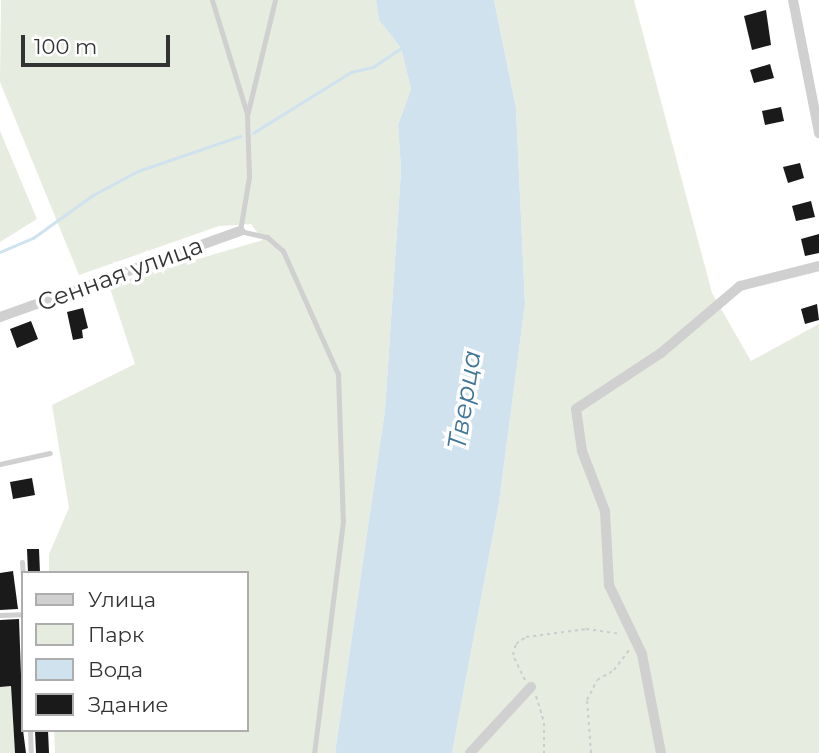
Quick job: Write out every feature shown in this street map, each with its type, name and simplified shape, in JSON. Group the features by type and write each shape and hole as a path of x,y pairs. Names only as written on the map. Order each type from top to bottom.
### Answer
{"street":[{"path":"793,0 819,133"},
{"name":"Сенная улица","path":"0,317 240,231"},
{"path":"661,753 642,654 609,585 605,510 582,451 576,410 661,353 740,286 819,267"},
{"path":"470,753 531,687"}],"lane":[{"path":"212,0 247,116 249,177 240,231 268,237 283,251 338,373 343,521 314,753"},
{"path":"247,116 275,0"},
{"path":"0,464 50,453"},
{"path":"22,562 23,571"},
{"path":"0,615 21,614"},
{"path":"30,732 31,753"}],"path":[{"path":"544,753 542,711 513,655 516,644 526,637 586,629 624,635"},
{"path":"591,753 587,700 597,680 628,657 629,643"}],"green space":[{"path":"1,0 376,0 379,20 401,48 411,89 398,125 401,170 385,410 335,753 55,753 54,732 248,732 248,571 49,571 49,554 69,508 52,405 135,364 109,285 263,240 251,224 219,226 79,275 0,82"},
{"path":"494,0 634,0 712,293 751,361 819,324 819,753 452,753 499,503 525,304 516,108"},
{"path":"0,131 37,219 0,242"},
{"path":"11,686 15,753 0,753 0,687"}],"water":[{"name":"Тверца","path":"376,0 494,0 516,108 525,304 499,503 452,753 335,753 385,410 401,170 398,125 411,89 401,48 379,20"}],"building":[{"path":"766,10 771,45 752,50 744,16"},
{"path":"770,64 774,78 754,83 750,70"},
{"path":"781,107 784,121 765,125 762,111"},
{"path":"800,163 804,178 788,183 783,167"},
{"path":"811,201 815,217 796,221 792,206"},
{"path":"819,234 819,253 805,256 801,239"},
{"path":"817,304 819,320 805,324 801,309"},
{"path":"83,308 88,328 82,330 83,338 73,340 67,312"},
{"path":"31,321 38,339 17,348 10,329"},
{"path":"32,478 35,495 13,499 10,482"},
{"path":"27,549 39,549 40,571 28,571"},
{"path":"13,571 18,609 0,610 0,573"},
{"path":"19,619 21,732 23,732 26,753 15,753 11,686 0,687 0,620"},
{"path":"35,732 48,732 49,753 36,753"}],"waterway":[{"path":"253,133 351,72 373,67 401,48"},
{"path":"0,252 33,238 93,195 138,171 240,136"}]}
